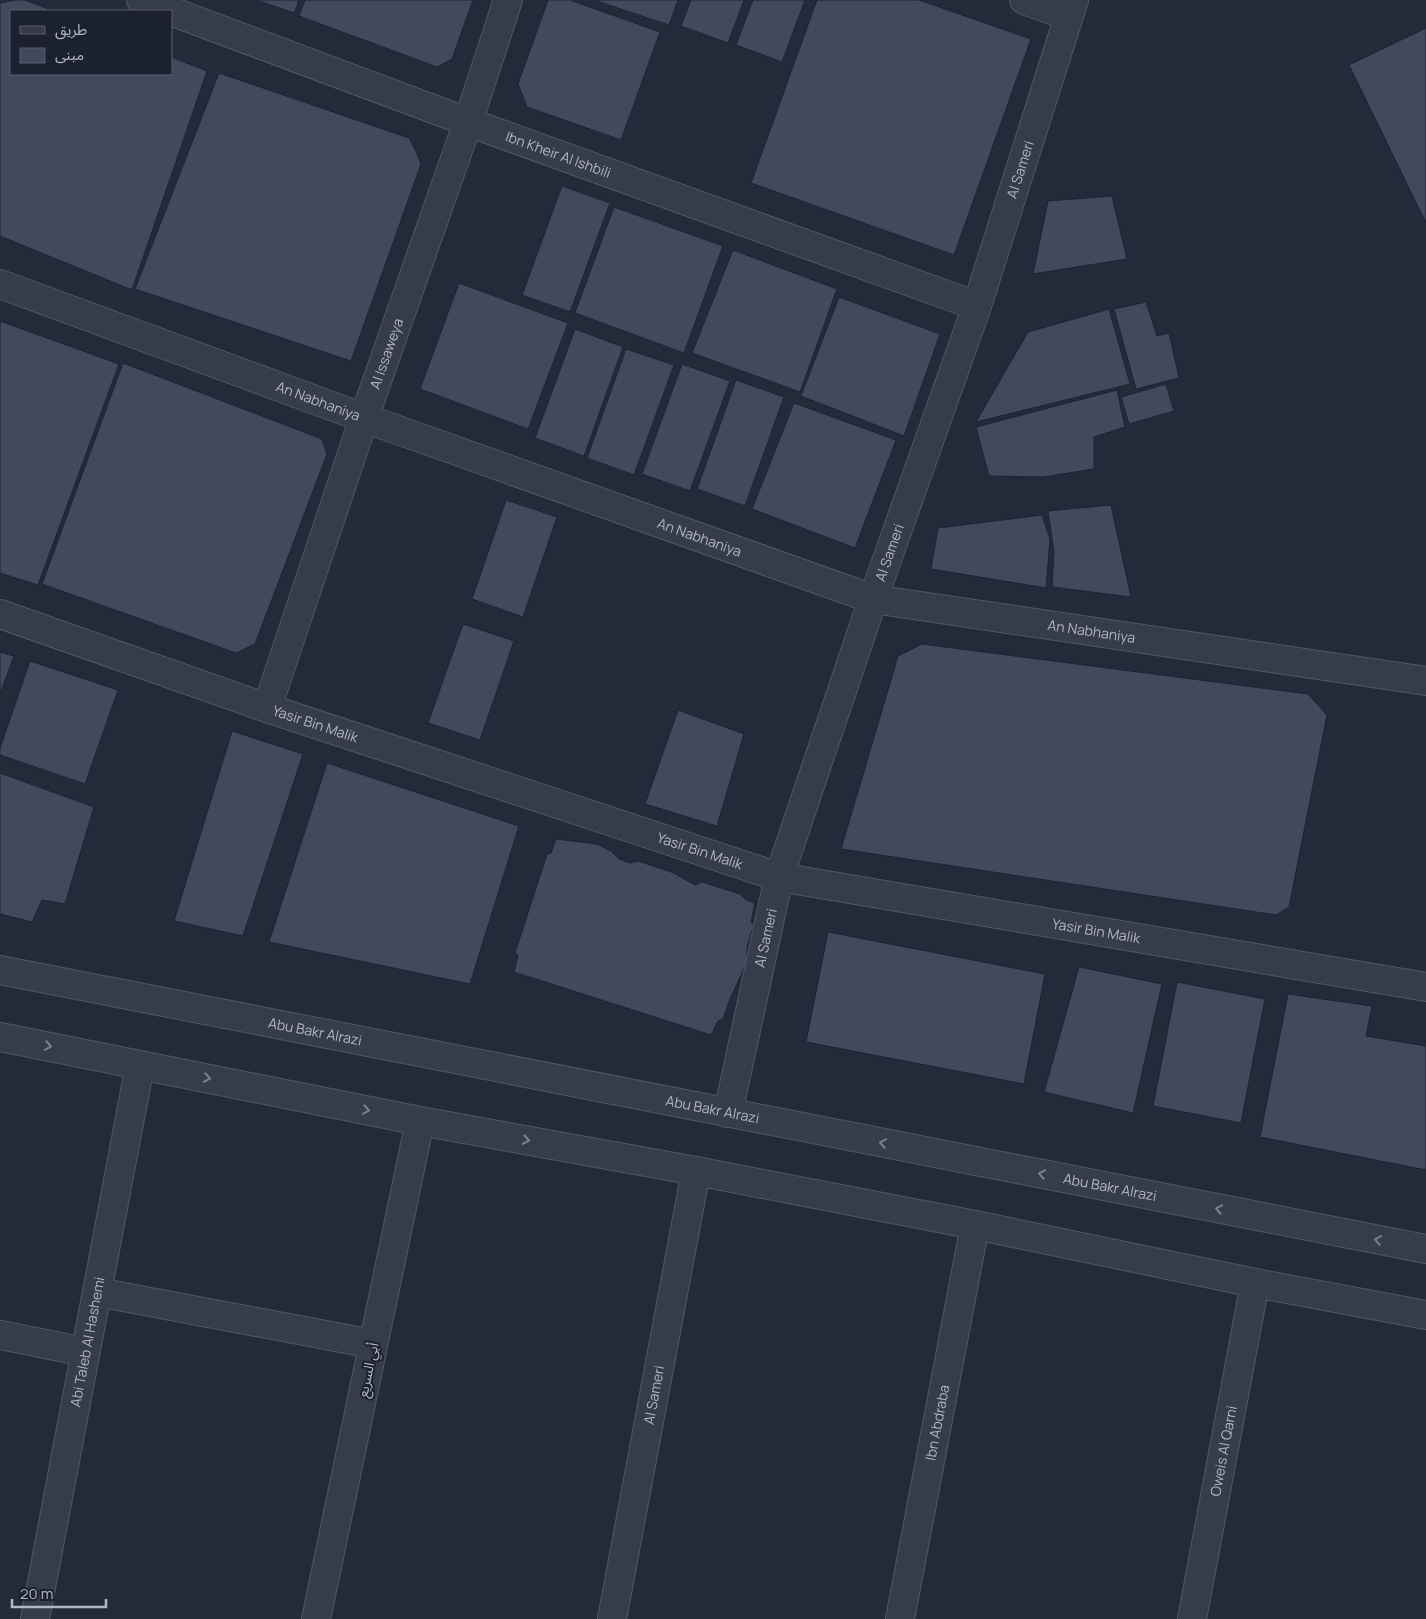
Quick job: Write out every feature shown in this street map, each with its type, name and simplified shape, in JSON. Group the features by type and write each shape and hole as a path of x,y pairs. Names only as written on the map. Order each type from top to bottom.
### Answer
{"street":[{"name":"Ibn Kheir Al Ishbili","path":"141,0 168,10"},
{"name":"Al Issaweya","path":"268,708 364,418 468,122 508,0"},
{"path":"1024,0 1071,8"},
{"name":"Al Sameri","path":"728,1113 779,877 873,599 977,306 1071,8"},
{"name":"Ibn Kheir Al Ishbili","path":"172,12 468,122 977,306"},
{"name":"An Nabhaniya","path":"0,284 364,418 873,599 1426,681"},
{"name":"Yasir Bin Malik","path":"0,614 268,708 779,877 1426,988"},
{"name":"Abu Bakr Alrazi","path":"0,970 1426,1250"},
{"path":"0,1037 420,1121 696,1171 975,1225 1254,1283 1426,1315"},
{"name":"Abi Taleb Al Hashemi","path":"35,1619 140,1065"},
{"name":"أبي السريع","path":"316,1619 420,1121"},
{"name":"Al Sameri","path":"612,1619 696,1171"},
{"name":"Ibn Abdraba","path":"900,1619 975,1225"},
{"name":"Oweis Al Qarni","path":"1192,1619 1254,1283"},
{"path":"97,1292 373,1344"},
{"path":"0,1335 86,1352"}],"building":[{"path":"25,0 51,10 10,10 10,75 172,75 172,57 207,71 132,290 0,236 0,3"},
{"path":"256,0 299,0 294,13"},
{"path":"305,0 473,0 452,59 437,67 299,16"},
{"path":"548,0 570,0 660,32 621,140 527,107 518,84"},
{"path":"594,0 678,0 669,25"},
{"path":"691,0 744,0 728,43 681,26"},
{"path":"753,0 805,0 782,62 736,45"},
{"path":"817,0 919,0 1031,39 954,255 751,183"},
{"path":"1426,28 1426,223 1349,65"},
{"path":"219,73 409,138 416,151 421,164 351,361 135,289"},
{"path":"562,186 610,203 570,312 522,295"},
{"path":"1112,196 1127,259 1033,274 1048,201"},
{"path":"614,207 723,246 684,353 575,313"},
{"path":"733,250 837,289 800,392 692,353"},
{"path":"459,283 568,323 528,429 420,389"},
{"path":"839,297 940,334 904,436 801,396"},
{"path":"1146,302 1157,336 1169,333 1179,378 1136,389 1114,309"},
{"path":"1109,309 1130,384 976,422 1028,332"},
{"path":"0,321 119,364 38,585 0,573"},
{"path":"575,329 623,347 584,456 535,438"},
{"path":"626,349 674,365 634,475 587,458"},
{"path":"123,363 322,439 327,454 255,644 236,653 42,584"},
{"path":"682,364 730,381 690,491 642,474"},
{"path":"736,380 784,397 745,506 697,489"},
{"path":"1166,384 1174,411 1129,424 1121,397"},
{"path":"1117,390 1125,427 1094,437 1094,469 1043,477 989,476 976,427"},
{"path":"794,403 896,440 855,548 752,509"},
{"path":"506,500 557,517 523,617 472,599"},
{"path":"1111,505 1131,597 1052,587 1054,552 1048,511"},
{"path":"1042,515 1050,539 1046,588 931,569 938,528"},
{"path":"463,624 514,641 480,740 428,723"},
{"path":"922,644 1308,694 1327,715 1289,907 1276,915 841,849 898,656"},
{"path":"0,652 14,656 0,694"},
{"path":"30,661 118,690 85,784 0,755 0,748"},
{"path":"678,710 744,734 717,826 645,804"},
{"path":"232,731 303,754 243,936 174,921"},
{"path":"327,763 519,826 470,984 269,942"},
{"path":"0,773 94,807 65,904 42,900 32,922 0,914"},
{"path":"556,839 597,844 611,851 619,859 630,863 638,861 674,873 695,885 702,882 740,894 746,900 755,903 751,922 754,924 747,947 747,962 723,1019 718,1021 711,1035 514,972 518,955 515,953 547,854 551,853"},
{"path":"828,932 1045,974 1024,1084 806,1042"},
{"path":"1079,967 1162,984 1133,1113 1044,1092"},
{"path":"1177,982 1265,999 1241,1123 1153,1106"},
{"path":"1288,994 1372,1006 1366,1036 1426,1046 1426,1170 1260,1137"}]}
